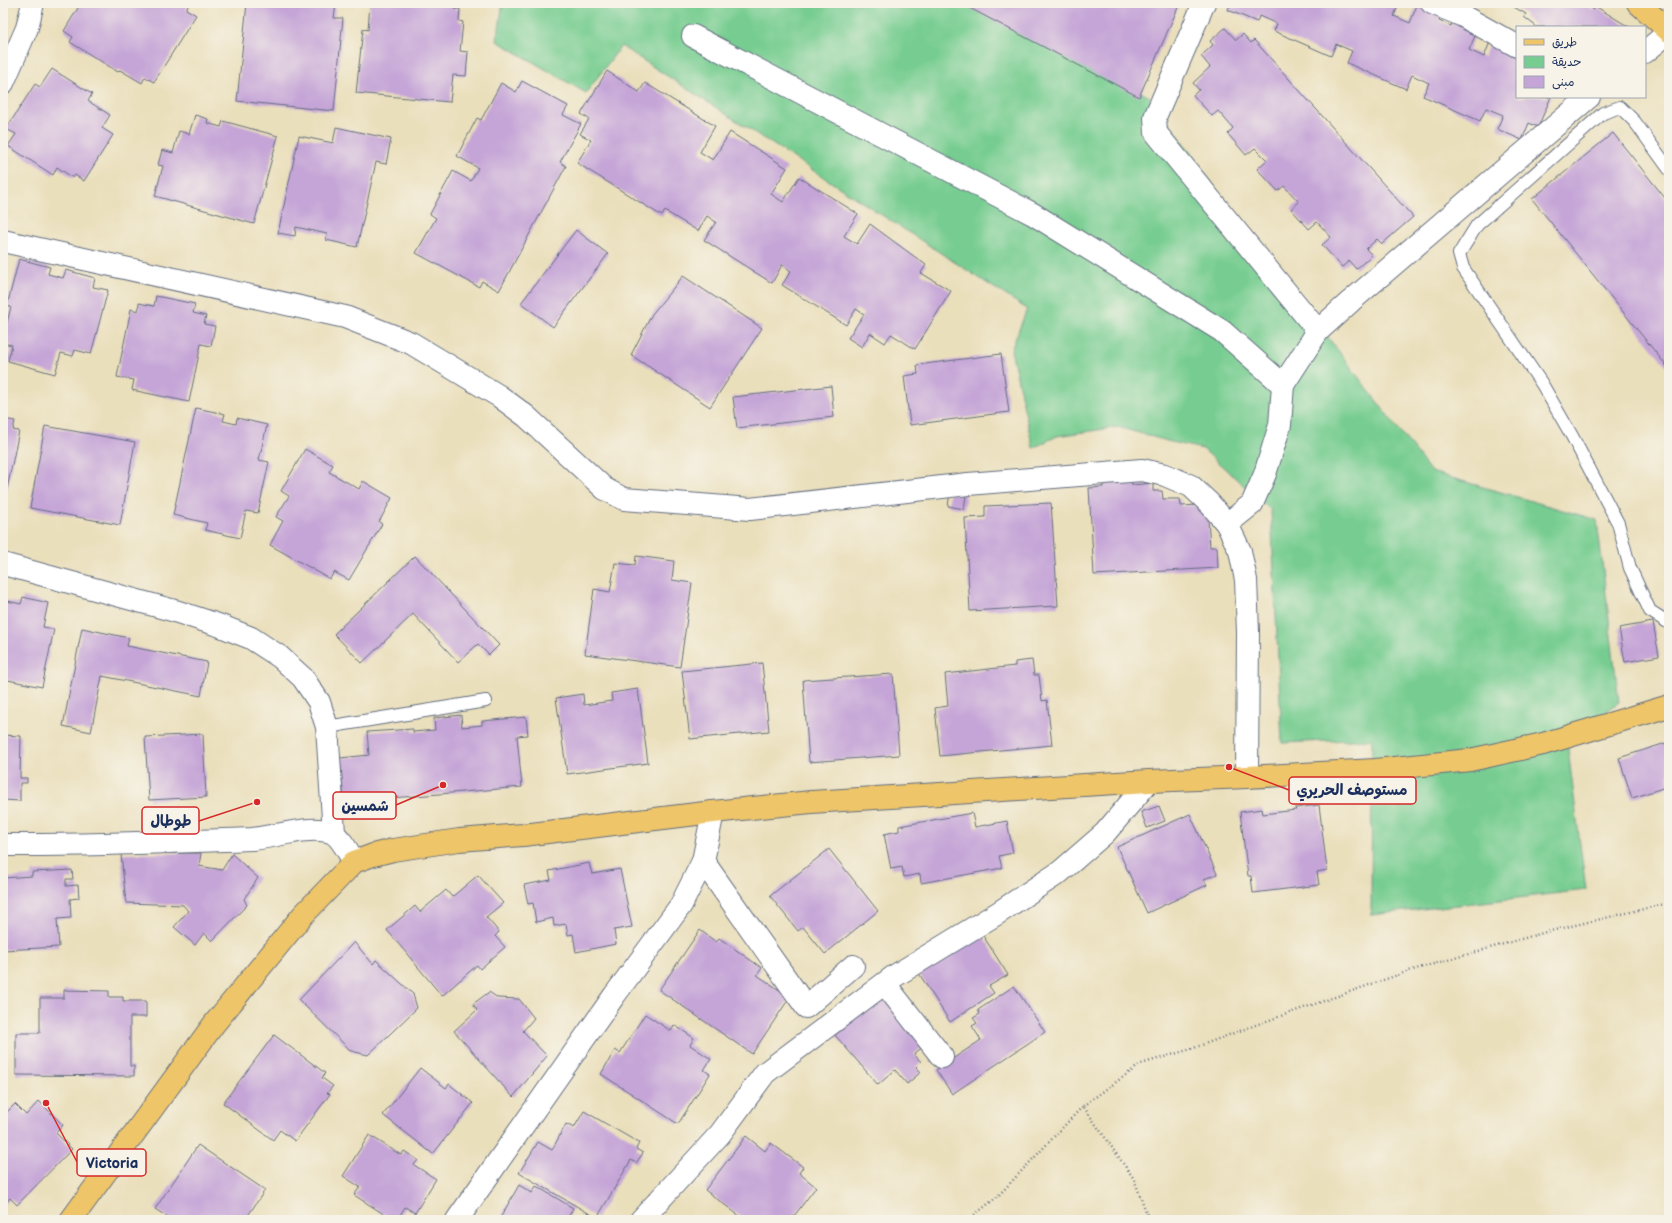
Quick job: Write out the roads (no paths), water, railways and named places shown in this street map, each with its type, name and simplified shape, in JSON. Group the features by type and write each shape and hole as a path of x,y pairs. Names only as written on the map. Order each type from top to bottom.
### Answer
{"main road":[{"path":"1638,3 1669,32"},
{"path":"71,1220 214,1024 303,915 354,862 400,849 459,840 523,835 713,812 811,802 1149,781 1375,770 1470,760 1543,744 1669,706"}],"street":[{"path":"3,82 27,28 33,3"},
{"path":"1204,3 1155,116 1156,133 1318,331"},
{"path":"1432,3 1461,15 1516,45"},
{"path":"1646,51 1669,32"},
{"path":"693,36 1033,214 1222,331 1283,385"},
{"path":"1227,524 1252,504 1265,474 1280,425 1283,385 1318,331 1586,98"},
{"path":"3,241 345,317 411,344 499,396 526,416 605,489 624,499 750,508 968,484 1142,470 1166,475 1191,486 1210,504 1227,524 1240,551 1246,580 1248,632 1247,777"},
{"path":"3,564 175,611 251,638 280,658 303,678 319,702 326,727 334,833 354,862"},
{"path":"641,1220 720,1134 765,1074 885,984 1060,872 1105,833 1149,781"},
{"path":"457,1220 610,1002 681,905 704,861 713,812"},
{"path":"3,845 107,845 255,838 308,831 327,830 334,833"},
{"path":"704,861 806,1006 853,966"},
{"path":"885,984 942,1057"}],"lane":[{"path":"1669,169 1635,122 1620,106 1603,113 1477,224 1459,254 1463,268 1542,384 1579,449 1618,523 1630,568 1650,611 1669,624"},
{"path":"326,727 486,701"}],"place":[{"name":"مستوصف الحريري","path":"1229,767"},
{"name":"شمسين","path":"443,785"},
{"name":"طوطال","path":"257,802"},
{"name":"Victoria","path":"46,1103"}]}
